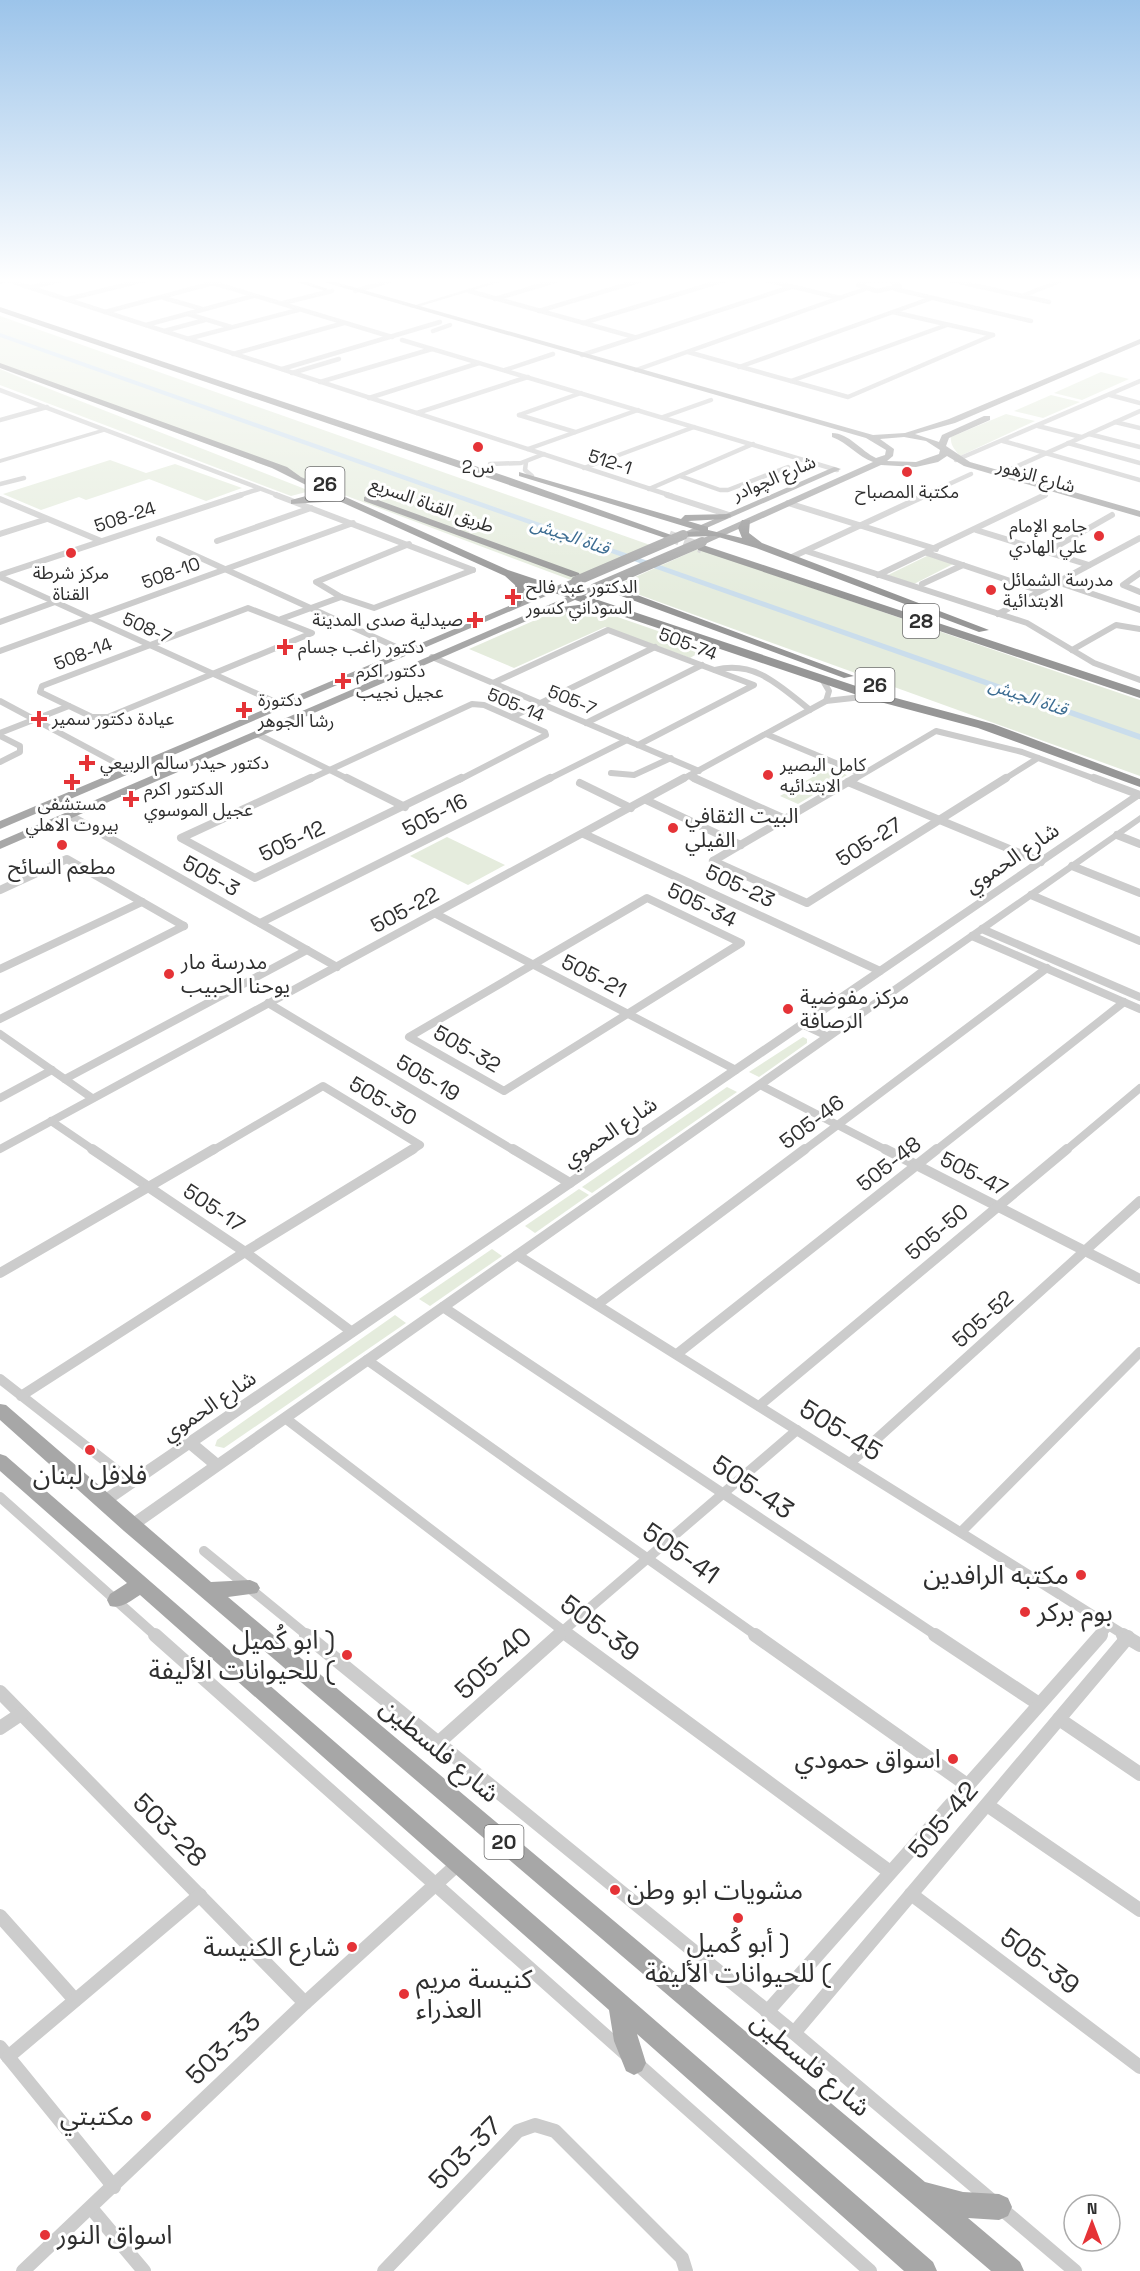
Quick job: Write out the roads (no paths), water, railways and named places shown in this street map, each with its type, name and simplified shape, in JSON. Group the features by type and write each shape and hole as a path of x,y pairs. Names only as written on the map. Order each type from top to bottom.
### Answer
{"highway":[{"name":"طريق القناة السريع","path":"54,385 575,578"},
{"path":"226,385 369,431 669,536"},
{"path":"369,431 532,476 666,517 706,535"},
{"path":"274,465 310,484 504,572 602,607 873,696 989,727"},
{"path":"309,503 314,494 310,484"},
{"path":"294,502 346,500"},
{"path":"666,517 697,519 728,515"},
{"path":"746,522 743,528 744,534 760,546"},
{"path":"683,535 706,535 760,546 792,557 1026,646 1097,679"},
{"name":"28","path":"706,535 1140,694"},
{"path":"504,572 520,584 521,599 515,606"},
{"path":"567,593 575,578"},
{"path":"567,593 595,588"},
{"name":"26","path":"609,588 989,727 1140,790"},
{"path":"537,613 568,608 602,607"}],"main road":[{"path":"659,385 847,439 858,451 880,462 888,456 890,449 872,437 688,385"},
{"path":"872,437 897,435 952,422 1038,385"},
{"path":"765,415 777,411"},
{"path":"922,463 939,458 943,449 943,440 948,435 998,413"},
{"name":"شارع الزهور","path":"897,435 925,438 956,460 1140,514"},
{"name":"شارع الچوادر","path":"706,535 728,515 855,462 863,440 872,437"},
{"name":"شارع الزهور","path":"880,462 922,463 945,467 1140,524"},
{"name":"شارع الچوادر","path":"706,535 746,522 880,462"},
{"path":"575,578 683,535"},
{"path":"595,588 706,535"},
{"path":"0,825 515,606 567,593"},
{"path":"0,845 537,613 567,593"},
{"name":"شارع فلسطين","path":"0,1410 131,1526 1011,2271"},
{"name":"20","path":"0,1461 924,2271"},
{"path":"117,1600 141,1584"},
{"path":"207,1590 250,1588"},
{"path":"620,2004 626,2041 634,2063"},
{"path":"911,2186 945,2201 981,2207 999,2207"}],"street":[{"name":"512-1","path":"329,385 728,515"},
{"path":"369,398 410,385"},
{"path":"417,413 503,385"},
{"path":"554,385 837,470"},
{"path":"804,385 848,397 876,385"},
{"path":"956,460 1132,385 1140,387"},
{"path":"0,390 294,502"},
{"path":"575,432 519,416 581,393"},
{"path":"1110,396 1140,403"},
{"path":"663,417 711,400"},
{"path":"0,420 47,406"},
{"path":"528,449 638,410"},
{"path":"1000,474 1139,412"},
{"path":"1115,422 1140,428"},
{"path":"0,453 94,425"},
{"path":"1038,426 1081,437"},
{"path":"584,468 694,427"},
{"path":"0,461 105,430"},
{"path":"75,431 87,432 88,435"},
{"path":"1089,434 1140,447"},
{"path":"1003,441 1140,480"},
{"path":"1068,443 1140,463"},
{"path":"650,489 753,444"},
{"path":"490,464 526,462 544,454"},
{"path":"526,462 525,470 532,476"},
{"path":"680,476 720,490 728,490 788,467"},
{"path":"792,557 971,474"},
{"path":"0,477 10,481"},
{"path":"0,484 24,478"},
{"name":"508-24","path":"0,576 259,489"},
{"path":"878,575 1045,495"},
{"path":"0,499 101,541"},
{"path":"217,541 309,503 474,570 374,608 341,597 316,582 409,544"},
{"path":"788,503 936,549"},
{"path":"1047,552 1112,515"},
{"path":"0,534 47,519"},
{"name":"508-10","path":"0,651 352,522"},
{"path":"976,530 1089,565"},
{"path":"998,614 1140,538"},
{"path":"159,539 407,652"},
{"path":"806,551 1032,625 1100,666 1140,680"},
{"path":"927,553 1041,591"},
{"path":"922,584 963,565"},
{"path":"1140,573 1123,585 1140,592"},
{"name":"508-7","path":"0,576 282,705"},
{"path":"1057,582 1140,610"},
{"path":"149,645 242,609 255,609 281,619 341,597"},
{"path":"0,621 55,602"},
{"name":"508-14","path":"149,645 39,689 40,692 92,717 108,717 312,633 281,619"},
{"path":"1072,650 1116,625 1140,629"},
{"name":"505-74","path":"493,683 608,630 754,685 638,745"},
{"path":"512,717 655,647"},
{"name":"505-7","path":"432,657 699,771"},
{"path":"586,723 702,665"},
{"path":"715,670 737,665 759,671 810,710"},
{"path":"822,679 829,691 826,701"},
{"name":"505-22","path":"0,1149 826,701 873,696"},
{"path":"0,701 129,770"},
{"name":"505-14","path":"330,770 472,705 484,705 545,732 546,735 405,807"},
{"path":"0,734 69,706"},
{"path":"646,800 741,845 936,731 1038,758 1140,790"},
{"path":"0,734 20,746 20,752 0,762"},
{"path":"257,734 405,807"},
{"path":"766,734 862,774"},
{"name":"505-16","path":"260,923 627,740"},
{"path":"611,773 627,776 650,770 671,758"},
{"name":"505-27","path":"741,845 713,861 807,903 1038,758"},
{"name":"505-12","path":"330,770 181,838 255,878 405,807"},
{"path":"689,776 785,819"},
{"path":"848,782 1041,862"},
{"path":"580,783 631,808"},
{"name":"شارع الحموي","path":"103,1502 1041,862 1140,790"},
{"name":"505-3","path":"69,815 337,967"},
{"name":"شارع الحموي","path":"131,1526 1140,818"},
{"name":"505-23","path":"584,834 880,971"},
{"path":"1117,835 1140,844"},
{"path":"0,890 67,859 184,926 0,1019"},
{"path":"1072,866 1140,893"},
{"path":"1031,895 1140,941"},
{"name":"505-34","path":"532,964 647,898 741,943 629,1014"},
{"path":"0,969 142,902"},
{"name":"505-21","path":"436,914 736,1070"},
{"path":"977,933 1047,968 1140,1009"},
{"path":"977,933 1140,997"},
{"path":"65,1079 307,950"},
{"name":"505-32","path":"532,964 409,1037 504,1091 629,1014"},
{"name":"505-46","path":"598,1305 1047,968"},
{"name":"505-48","path":"677,1354 1124,1002"},
{"name":"505-19","path":"268,1004 570,1183"},
{"path":"802,1024 829,1036"},
{"path":"0,1034 92,1098"},
{"path":"0,1098 52,1070"},
{"name":"505-47","path":"760,1085 1140,1279"},
{"name":"505-30","path":"150,1187 323,1086 420,1145 245,1252"},
{"name":"505-50","path":"759,1406 997,1205 1140,1088"},
{"name":"505-17","path":"51,1120 245,1252 352,1332"},
{"path":"0,1273 150,1187"},
{"name":"505-52","path":"850,1463 1140,1201"},
{"path":"21,1396 245,1252"},
{"name":"505-45","path":"517,1255 1140,1645"},
{"name":"505-43","path":"442,1307 1039,1704"},
{"path":"961,1532 1140,1352"},
{"name":"505-41","path":"367,1360 967,1785"},
{"path":"0,1378 132,1482"},
{"name":"505-39","path":"285,1418 563,1631 890,1872"},
{"name":"505-40","path":"438,1743 646,1558 797,1430"},
{"path":"190,1443 217,1466"},
{"path":"0,1497 870,2271"},
{"path":"204,1551 794,2033 1075,2271"},
{"name":"505-42","path":"767,2012 1109,1625"},
{"name":"505-42","path":"794,2033 1128,1637"},
{"name":"503-28","path":"0,1692 305,2003"},
{"path":"0,1728 21,1714"},
{"path":"1059,1719 1140,1773"},
{"path":"987,1804 1140,1910"},
{"name":"503-33","path":"23,2271 305,2003 459,1863"},
{"name":"505-39","path":"911,1894 1140,2067"},
{"path":"114,2187 4,2052 75,2000 200,1895"},
{"path":"0,1916 75,2000"},
{"name":"503-37","path":"384,2271 518,2131 535,2125 555,2131 682,2258 686,2271"},
{"path":"91,2208 144,2271"}],"waterway":[{"name":"قناة الجيش","path":"142,385 1140,737"}],"tunnel":[{"path":"669,536 702,548"}],"place":[{"name":"س2","path":"478,447"},
{"name":"مكتبة المصباح","path":"907,472"},
{"name":"جامع الإمام علي الهادي","path":"1099,536"},
{"name":"مركز شرطة القناة","path":"71,553"},
{"name":"مدرسة الشمائل الابتدائية","path":"991,590"},
{"name":"الدكتور عبد فالح السوداني كسور","path":"513,597"},
{"name":"صيدلية صدى المدينة","path":"475,620"},
{"name":"دكتور راغب جسام","path":"285,647"},
{"name":"دكتور اكرم عجيل نجيب","path":"343,681"},
{"name":"دكتورة رشا الجوهر","path":"244,710"},
{"name":"عيادة دكتور سمير","path":"39,719"},
{"name":"دكتور حيدر سالم الربيعي","path":"87,763"},
{"name":"كامل البصير الابتدائيه","path":"768,775"},
{"name":"مستشفى بيروت الاهلي","path":"72,782"},
{"name":"الدكتور اكرم عجيل الموسوي","path":"131,799"},
{"name":"البيت الثقافي الفيلي","path":"673,828"},
{"name":"مطعم السائح","path":"62,845"},
{"name":"مدرسة مار يوحنا الحبيب","path":"169,974"},
{"name":"مركز مفوضية الرصافة","path":"788,1009"},
{"name":"فلافل لبنان","path":"90,1450"},
{"name":"مكتبه الرافدين","path":"1081,1575"},
{"name":"بوم بركر","path":"1025,1612"},
{"name":"ابو كُميل ) للحيوانات الأليفة (","path":"347,1655"},
{"name":"اسواق حمودي","path":"953,1759"},
{"name":"مشويات ابو وطن","path":"615,1890"},
{"name":"أبو كُميل ) للحيوانات الأليفة (","path":"738,1918"},
{"name":"شارع الكنيسة","path":"352,1947"},
{"name":"كنيسة مريم العذراء","path":"404,1994"},
{"name":"مكتبتي","path":"146,2116"},
{"name":"اسواق النور","path":"45,2235"}]}
